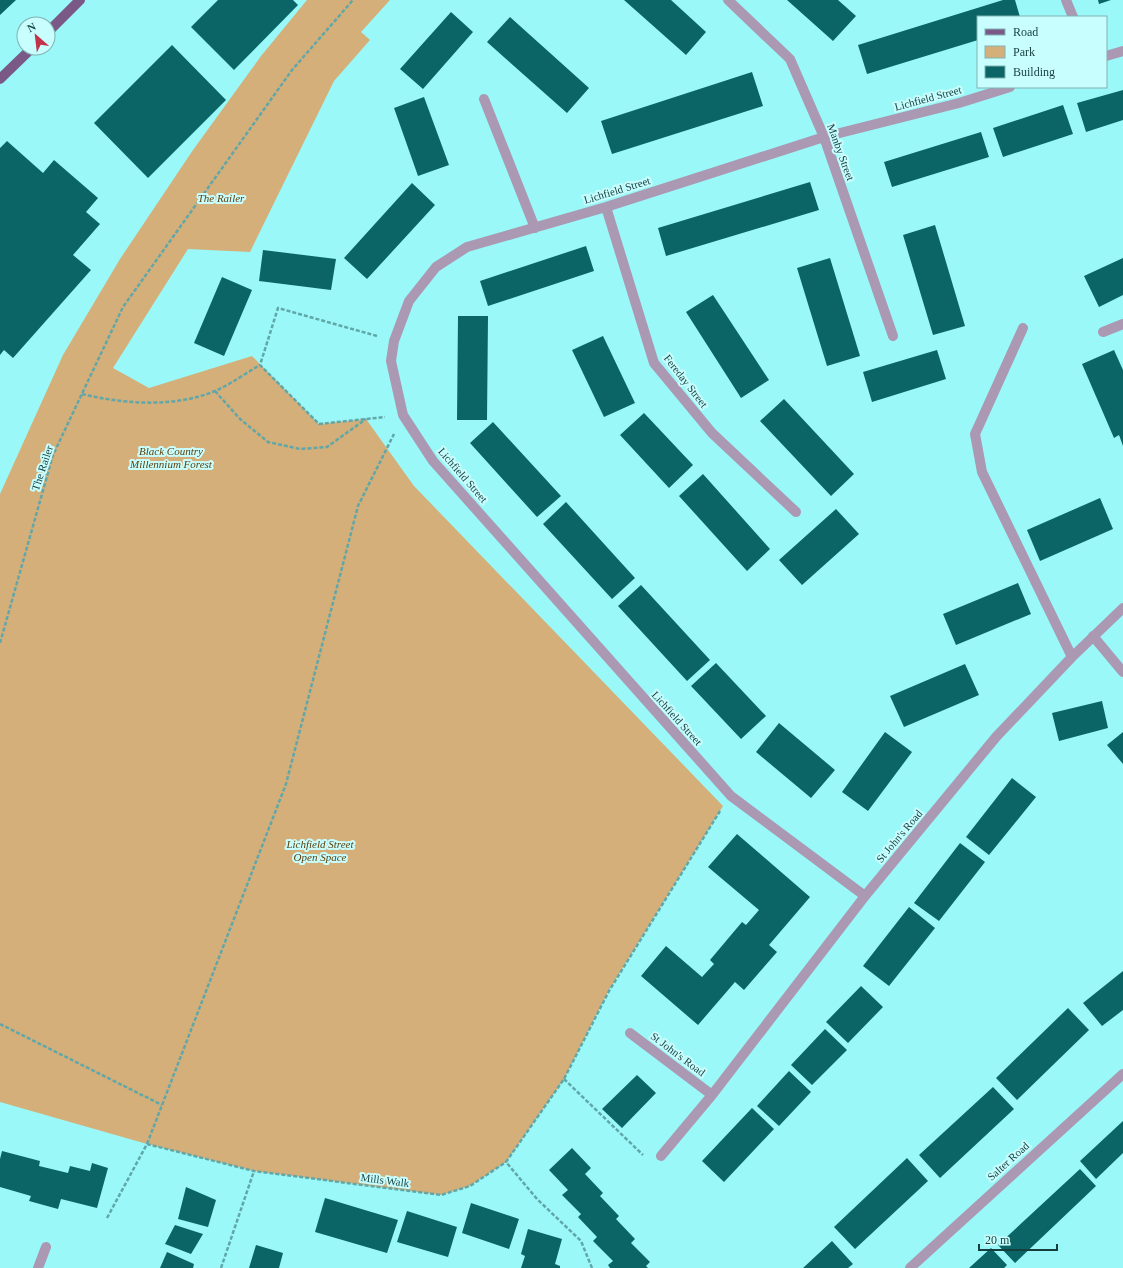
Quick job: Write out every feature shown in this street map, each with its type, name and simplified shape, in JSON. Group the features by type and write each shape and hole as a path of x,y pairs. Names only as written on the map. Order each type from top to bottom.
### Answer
{"main road":[{"path":"56,24 80,0"},
{"path":"0,79 24,56"}],"street":[{"name":"Manby Street","path":"728,0 790,59 824,137 893,336"},
{"path":"1066,0 1073,16"},
{"path":"1107,56 1123,51"},
{"name":"Lichfield Street","path":"865,896 731,796 433,461 403,415 391,361 394,341 410,301 436,267 467,248 606,207 824,137 959,104 1007,88"},
{"path":"484,99 535,228"},
{"name":"Fereday Street","path":"606,207 654,362 712,433 796,512"},
{"path":"1103,332 1123,324"},
{"path":"1023,328 975,434 982,472 1072,657"},
{"name":"St John's Road","path":"661,1156 712,1095 865,896 996,737 1072,657 1123,608"},
{"path":"1093,636 1123,672"},
{"name":"St John's Road","path":"630,1033 712,1095"},
{"name":"Salter Road","path":"910,1268 1123,1074"},
{"path":"38,1268 46,1247"}],"path":[{"name":"The Railer","path":"0,643 53,455 123,307 292,70 353,0"},
{"path":"82,394 110,401 174,402 215,391 260,365 278,308 394,341"},
{"path":"260,365 319,424 403,415"},
{"path":"215,391 240,419 268,442 300,449 327,447 366,419"},
{"path":"108,1218 147,1144 286,784 358,506 403,415"},
{"path":"592,1268 581,1241 537,1198 506,1162 564,1079 609,990 731,796"},
{"path":"0,1024 162,1105"},
{"path":"564,1079 650,1161 661,1156"},
{"name":"Mills Walk","path":"147,1144 254,1171 441,1195 470,1186 506,1162"},
{"path":"221,1268 254,1171"}],"green space":[{"name":"Lichfield Street Open Space","path":"307,0 390,0 361,32 370,40 334,81 250,252 188,249 113,368 149,388 252,356 319,424 366,419 414,486 723,806 609,990 564,1079 506,1162 470,1186 441,1195 254,1171 147,1144 0,1102 0,494 63,355 120,259 193,150 261,56"}],"building":[{"path":"0,0 16,0 0,15"},
{"path":"218,0 293,0 298,5 234,70 191,27"},
{"path":"624,0 671,0 706,32 686,55"},
{"path":"787,0 838,0 856,16 833,41"},
{"path":"1003,0 1015,0 1020,16 977,16 977,40 867,74 858,45"},
{"path":"1098,0 1111,0 1099,4"},
{"path":"451,12 473,32 423,89 400,69"},
{"path":"510,17 589,88 567,113 487,42"},
{"path":"172,45 226,100 148,178 94,123"},
{"path":"752,72 763,106 612,154 601,121"},
{"path":"1123,90 1123,120 1086,132 1077,103"},
{"path":"424,97 449,165 418,176 394,108"},
{"path":"1063,105 1073,134 1003,157 993,128"},
{"path":"981,132 989,157 892,187 884,162"},
{"path":"7,141 43,173 54,160 98,198 86,212 100,224 73,255 91,270 13,358 4,350 0,355 0,148"},
{"path":"810,182 819,210 666,256 658,228"},
{"path":"412,183 435,205 367,279 344,258"},
{"path":"935,225 965,326 933,335 903,235"},
{"path":"586,246 594,271 488,306 480,281"},
{"path":"263,250 336,259 331,290 259,281"},
{"path":"830,258 860,356 827,366 797,268"},
{"path":"1123,258 1123,295 1099,307 1084,276"},
{"path":"222,277 252,290 224,356 194,343"},
{"path":"713,295 769,380 741,398 686,312"},
{"path":"458,316 488,316 487,420 457,420"},
{"path":"603,336 635,403 604,417 572,350"},
{"path":"937,350 946,379 872,402 863,372"},
{"path":"1114,350 1123,370 1123,446 1119,435 1114,438 1082,364"},
{"path":"784,399 854,474 831,496 760,421"},
{"path":"644,413 693,465 669,488 620,435"},
{"path":"493,422 561,496 537,517 470,443"},
{"path":"703,474 770,549 747,571 679,496"},
{"path":"1100,498 1113,529 1040,561 1027,530"},
{"path":"566,502 635,578 612,599 543,524"},
{"path":"836,509 859,534 802,585 779,560"},
{"path":"1018,583 1031,614 956,645 943,614"},
{"path":"641,585 710,660 687,681 618,606"},
{"path":"716,663 766,716 741,739 691,686"},
{"path":"965,664 979,695 904,727 890,696"},
{"path":"1102,701 1108,728 1059,741 1052,713"},
{"path":"779,723 835,770 811,798 756,752"},
{"path":"885,732 912,752 868,811 842,792"},
{"path":"1123,732 1123,764 1107,745"},
{"path":"1012,778 1036,797 989,855 966,837"},
{"path":"737,834 810,897 769,945 777,952 744,990 735,982 698,1025 641,976 666,946 702,977 714,964 710,960 742,922 746,925 759,910 708,867"},
{"path":"960,843 985,862 939,921 914,903"},
{"path":"909,907 935,928 889,986 863,966"},
{"path":"1123,971 1123,1010 1102,1026 1083,1003"},
{"path":"861,986 883,1007 848,1043 826,1022"},
{"path":"1068,1008 1089,1030 1017,1100 996,1078"},
{"path":"825,1029 847,1050 812,1085 791,1065"},
{"path":"789,1071 811,1092 779,1126 757,1106"},
{"path":"637,1075 656,1093 622,1128 602,1109"},
{"path":"993,1087 1014,1109 940,1178 919,1155"},
{"path":"752,1108 774,1129 724,1182 702,1161"},
{"path":"1123,1121 1123,1153 1096,1179 1080,1161"},
{"path":"572,1148 591,1168 585,1174 603,1193 600,1196 619,1216 616,1219 635,1239 631,1243 650,1262 646,1266 648,1268 610,1268 608,1265 613,1261 593,1241 597,1237 578,1217 581,1214 562,1195 568,1190 549,1170"},
{"path":"2,1151 40,1161 39,1166 68,1173 70,1166 90,1171 92,1163 108,1168 97,1208 61,1199 58,1209 29,1201 31,1196 0,1187 0,1159"},
{"path":"907,1158 928,1181 855,1249 834,1227"},
{"path":"1080,1169 1096,1186 1015,1263 998,1245"},
{"path":"186,1187 216,1200 208,1227 178,1219"},
{"path":"325,1198 398,1220 387,1253 315,1232"},
{"path":"471,1203 519,1219 509,1249 462,1233"},
{"path":"407,1211 457,1227 448,1257 397,1242"},
{"path":"175,1225 203,1234 191,1254 165,1244"},
{"path":"528,1229 562,1239 555,1264 560,1266 560,1268 521,1268 525,1256 521,1254"},
{"path":"832,1241 853,1264 848,1268 803,1268"},
{"path":"256,1245 283,1253 279,1268 249,1268"},
{"path":"991,1248 1007,1265 1004,1268 969,1268"},
{"path":"167,1252 194,1264 193,1268 160,1268"}],"park label":[{"name":"Black Country Millennium Forest","path":"171,457"}]}
